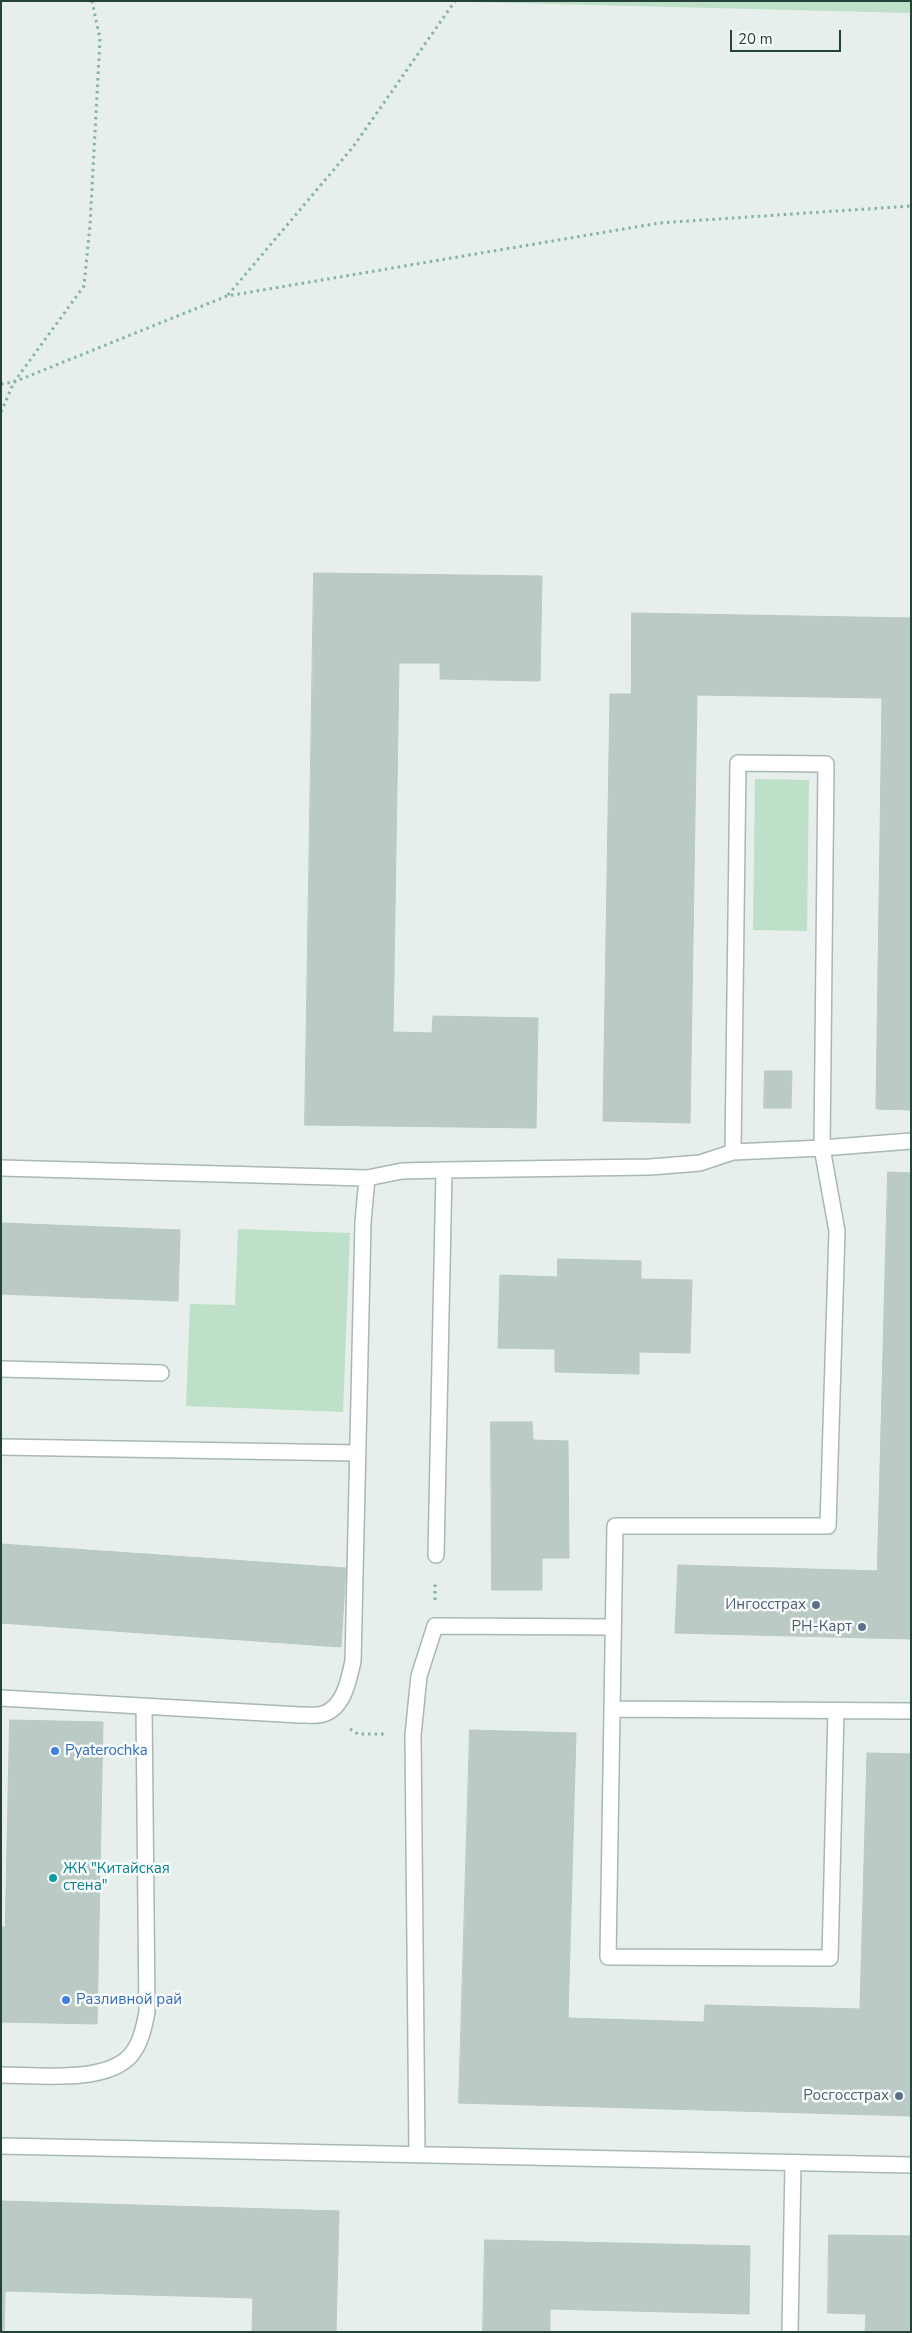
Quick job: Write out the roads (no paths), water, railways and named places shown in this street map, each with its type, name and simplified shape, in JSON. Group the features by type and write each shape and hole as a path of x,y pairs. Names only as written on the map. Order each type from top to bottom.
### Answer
{"lane":[{"path":"733,1152 738,763 826,764 822,1148 838,1231 828,1526 615,1526 608,1957 830,1958 836,1711"},
{"path":"1,1168 367,1178 402,1171 650,1167 700,1163 733,1152 911,1141"},
{"path":"436,1555 444,1170"},
{"path":"1,1698 144,1708 300,1715 323,1714 335,1707 348,1684 353,1661 363,1222 367,1178"},
{"path":"1,1369 161,1373"},
{"path":"1,1447 357,1453"},
{"path":"417,2155 413,1735 419,1676 434,1626 612,1628"},
{"path":"1,2075 92,2074 112,2068 131,2055 141,2037 147,2012 144,1708"},
{"path":"612,1709 911,1711"},
{"path":"1,2146 911,2165"},
{"path":"790,2332 793,2163"}],"place":[{"name":"Ингосстрах","path":"816,1605"},
{"name":"РН-Карт","path":"862,1627"},
{"name":"Pyaterochka","path":"55,1751"},
{"name":"ЖК \"Китайская стена\"","path":"53,1878"},
{"name":"Разливной рай","path":"66,2000"},
{"name":"Росгосстрах","path":"899,2096"}]}
